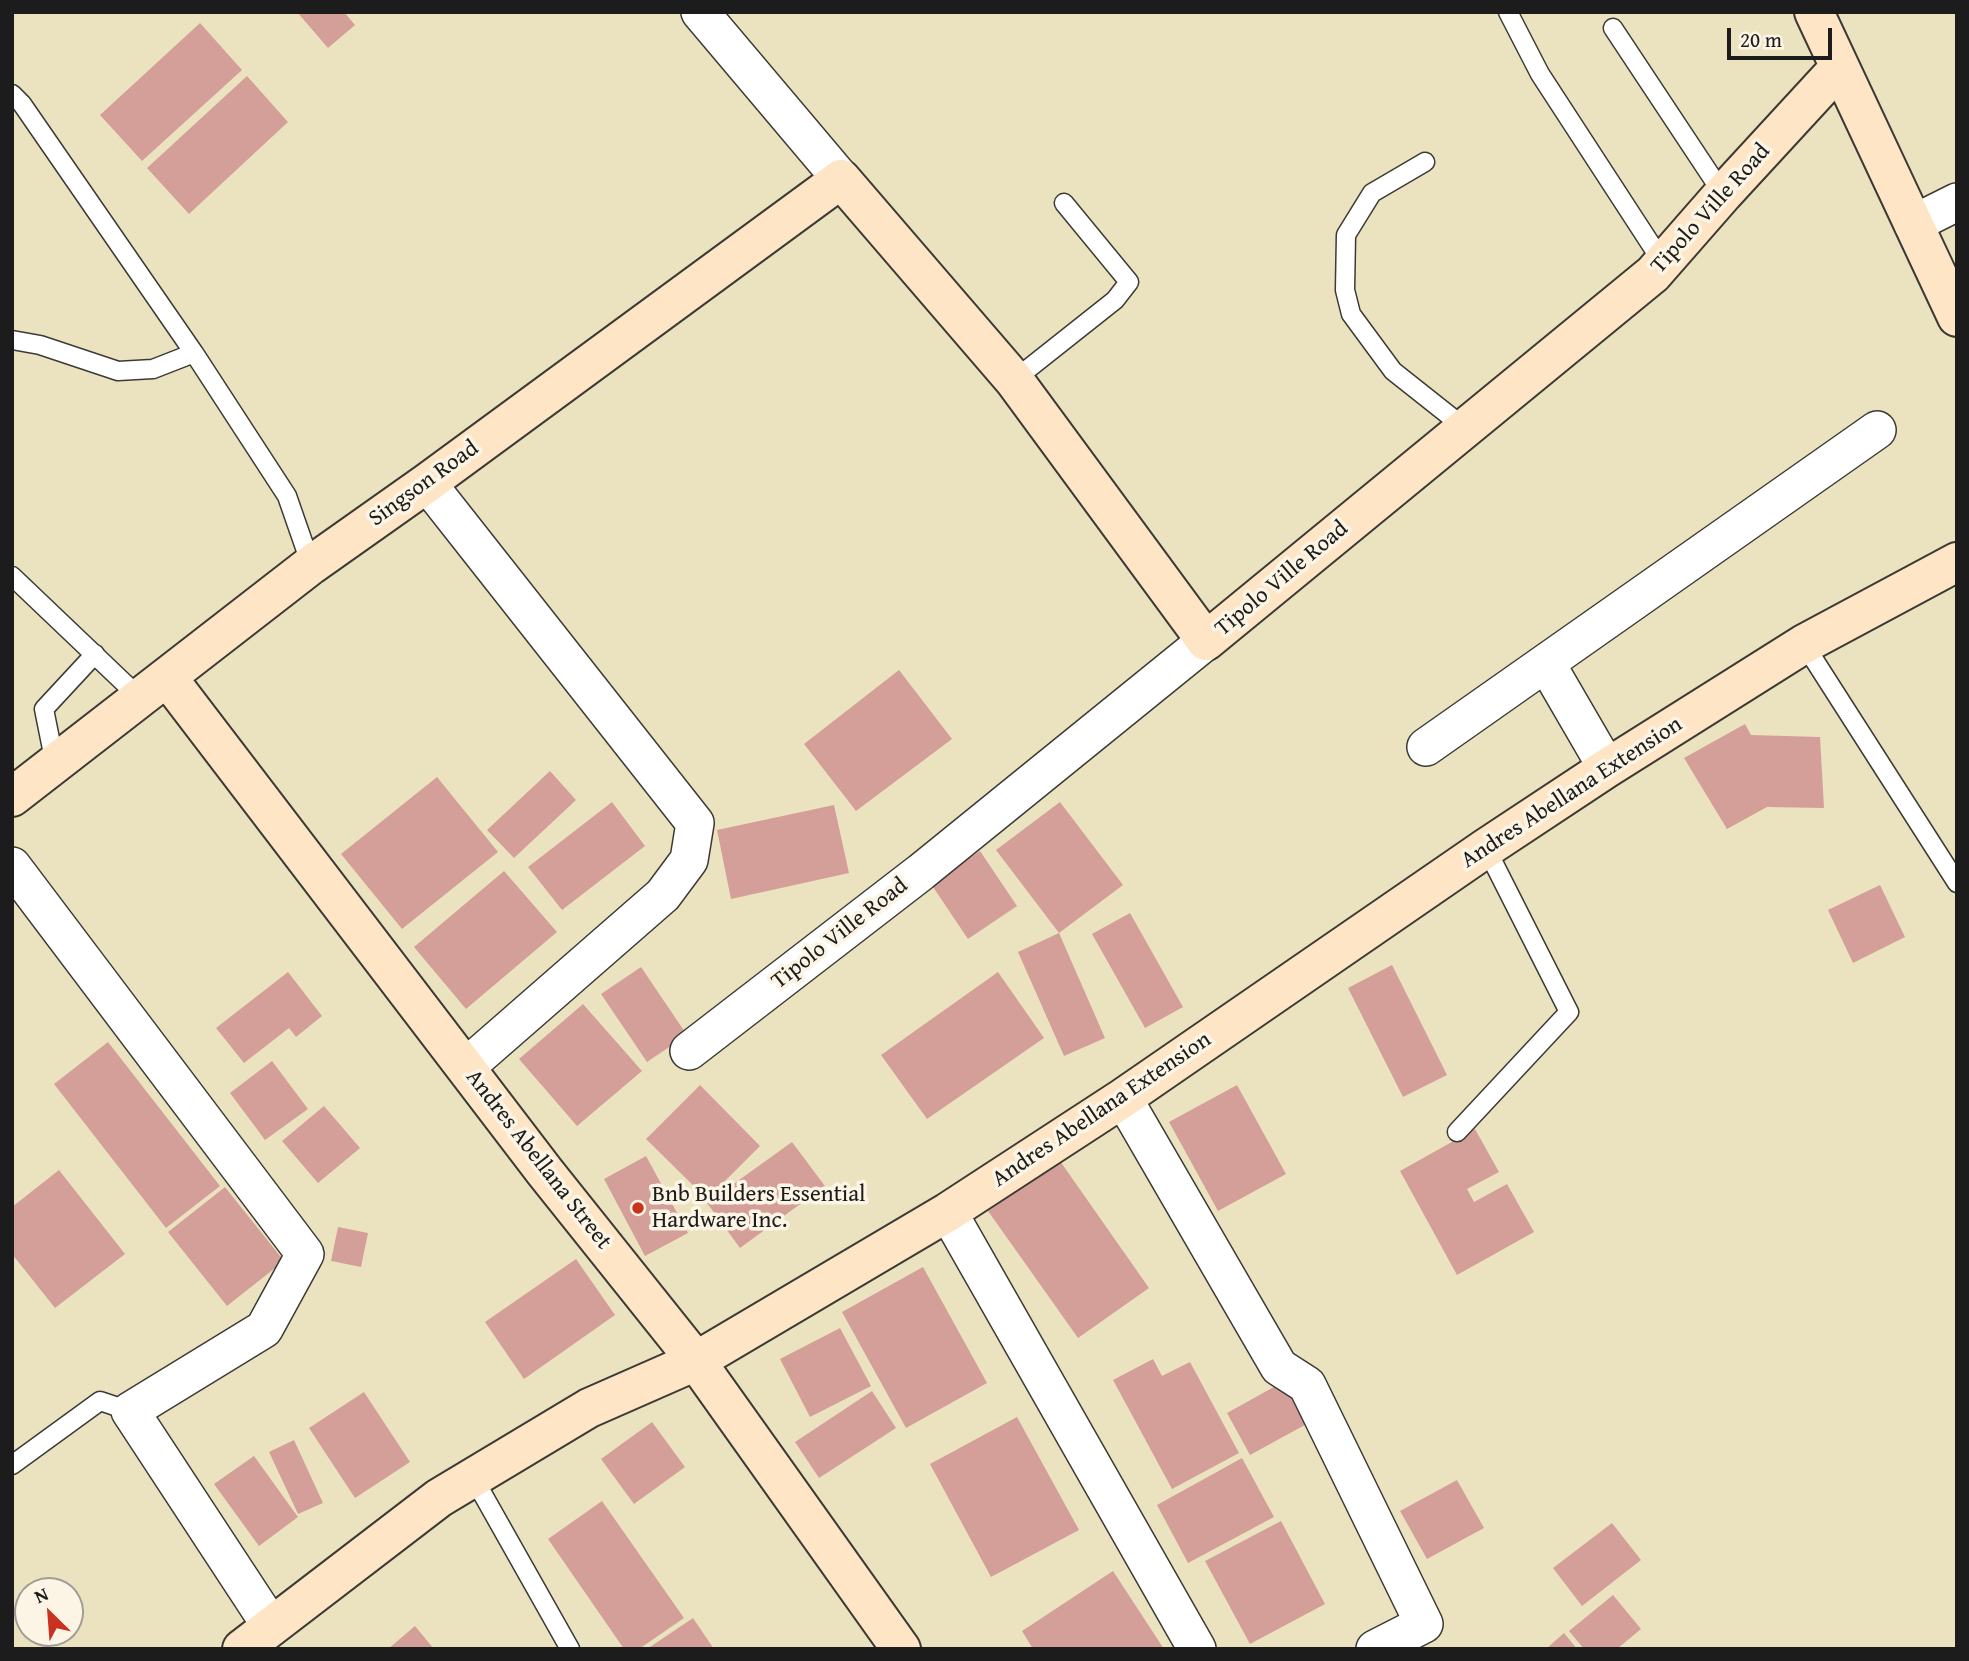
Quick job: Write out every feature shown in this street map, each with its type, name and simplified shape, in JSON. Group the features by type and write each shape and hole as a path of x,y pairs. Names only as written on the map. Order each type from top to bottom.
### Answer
{"street":[{"path":"699,12 1014,380 1206,641"},
{"path":"1814,12 1957,317"},
{"name":"Tipolo Ville Road","path":"689,1051 921,872 1643,283 1839,68"},
{"name":"Singson Road","path":"12,797 311,565 841,179"},
{"path":"1913,224 1957,202"},
{"path":"1426,747 1877,430"},
{"path":"427,483 695,822 690,860 663,895 466,1067"},
{"name":"Andres Abellana Extension","path":"257,1637 439,1498 589,1408 696,1361 948,1212 1123,1098 1607,768 1804,644 1957,562"},
{"path":"1546,663 1607,768"},
{"name":"Andres Abellana Street","path":"153,687 466,1067 696,1361 901,1649"},
{"path":"12,866 305,1254 264,1329 130,1411 257,1637"},
{"path":"1123,1098 1279,1367 1307,1385 1424,1623 1375,1649"},
{"path":"948,1212 1197,1649"}],"lane":[{"path":"1508,12 1540,74 1663,263"},
{"path":"1613,27 1723,194"},
{"path":"12,94 22,104 194,353 287,496 311,565"},
{"path":"1425,162 1372,193 1346,235 1345,290 1351,314 1393,372 1465,428"},
{"path":"1014,380 1115,300 1129,282 1064,203"},
{"path":"12,340 40,345 118,371 153,369 194,353"},
{"path":"12,576 95,654 153,687"},
{"path":"1804,644 1957,883"},
{"path":"55,764 44,709 95,654"},
{"path":"1457,1132 1569,1012 1486,848"},
{"path":"12,1465 100,1401 130,1411"},
{"path":"474,1477 570,1649"}],"building":[{"path":"297,12 344,12 355,25 328,48"},
{"path":"200,23 242,70 142,161 100,115"},
{"path":"247,76 288,122 189,214 147,168"},
{"path":"899,670 952,739 856,811 804,744"},
{"path":"1745,724 1751,735 1820,737 1824,808 1767,807 1727,829 1684,758"},
{"path":"550,771 576,800 514,858 487,830"},
{"path":"437,777 498,852 402,929 341,854"},
{"path":"612,802 645,846 562,910 528,867"},
{"path":"1060,802 1123,885 1059,933 996,850"},
{"path":"834,805 849,873 731,899 717,830"},
{"path":"980,851 1017,906 968,939 931,884"},
{"path":"504,871 557,932 466,1009 414,947"},
{"path":"1880,885 1905,937 1853,963 1828,910"},
{"path":"1130,913 1183,1007 1145,1028 1092,934"},
{"path":"1059,933 1105,1038 1064,1056 1018,952"},
{"path":"1392,965 1447,1075 1403,1097 1348,988"},
{"path":"641,967 687,1035 647,1062 601,994"},
{"path":"288,972 322,1016 296,1037 289,1028 244,1063 216,1028"},
{"path":"998,972 1044,1038 927,1119 881,1055"},
{"path":"583,1004 642,1071 577,1126 519,1059"},
{"path":"108,1042 220,1186 166,1228 54,1084"},
{"path":"272,1061 308,1109 265,1140 230,1093"},
{"path":"700,1085 760,1146 707,1199 646,1139"},
{"path":"1237,1085 1286,1174 1218,1211 1169,1122"},
{"path":"324,1106 360,1148 318,1183 282,1141"},
{"path":"1475,1129 1499,1172 1467,1189 1474,1202 1507,1184 1534,1232 1457,1275 1400,1171"},
{"path":"792,1142 825,1186 740,1248 707,1203"},
{"path":"646,1156 688,1233 645,1256 604,1179"},
{"path":"1060,1161 1149,1288 1078,1338 988,1211"},
{"path":"59,1170 125,1254 55,1308 12,1254 12,1207"},
{"path":"225,1187 284,1261 227,1306 168,1232"},
{"path":"338,1227 368,1233 361,1267 331,1261"},
{"path":"576,1259 615,1315 524,1379 485,1322"},
{"path":"923,1267 987,1383 906,1428 842,1312"},
{"path":"840,1328 871,1386 810,1417 780,1359"},
{"path":"1153,1359 1162,1376 1190,1362 1239,1453 1172,1489 1113,1380"},
{"path":"1290,1378 1314,1420 1250,1455 1227,1413"},
{"path":"872,1391 896,1428 819,1478 795,1442"},
{"path":"364,1392 410,1462 355,1498 309,1428"},
{"path":"1017,1417 1079,1530 991,1577 930,1464"},
{"path":"652,1422 685,1467 634,1504 601,1459"},
{"path":"294,1440 323,1503 298,1514 269,1452"},
{"path":"254,1456 298,1517 259,1546 214,1484"},
{"path":"1242,1458 1274,1517 1188,1563 1157,1505"},
{"path":"1457,1480 1484,1528 1427,1559 1400,1511"},
{"path":"602,1501 684,1618 639,1649 624,1649 548,1539"},
{"path":"1281,1521 1325,1604 1250,1644 1205,1561"},
{"path":"1612,1523 1641,1560 1582,1606 1553,1568"},
{"path":"1113,1571 1164,1649 1033,1649 1022,1631"},
{"path":"1613,1595 1641,1629 1617,1649 1584,1649 1569,1631"},
{"path":"693,1618 714,1649 647,1649"},
{"path":"415,1626 434,1649 388,1649"},
{"path":"1564,1633 1577,1649 1546,1649"}],"place":[{"name":"Bnb Builders Essential Hardware Inc.","path":"638,1208"}]}
